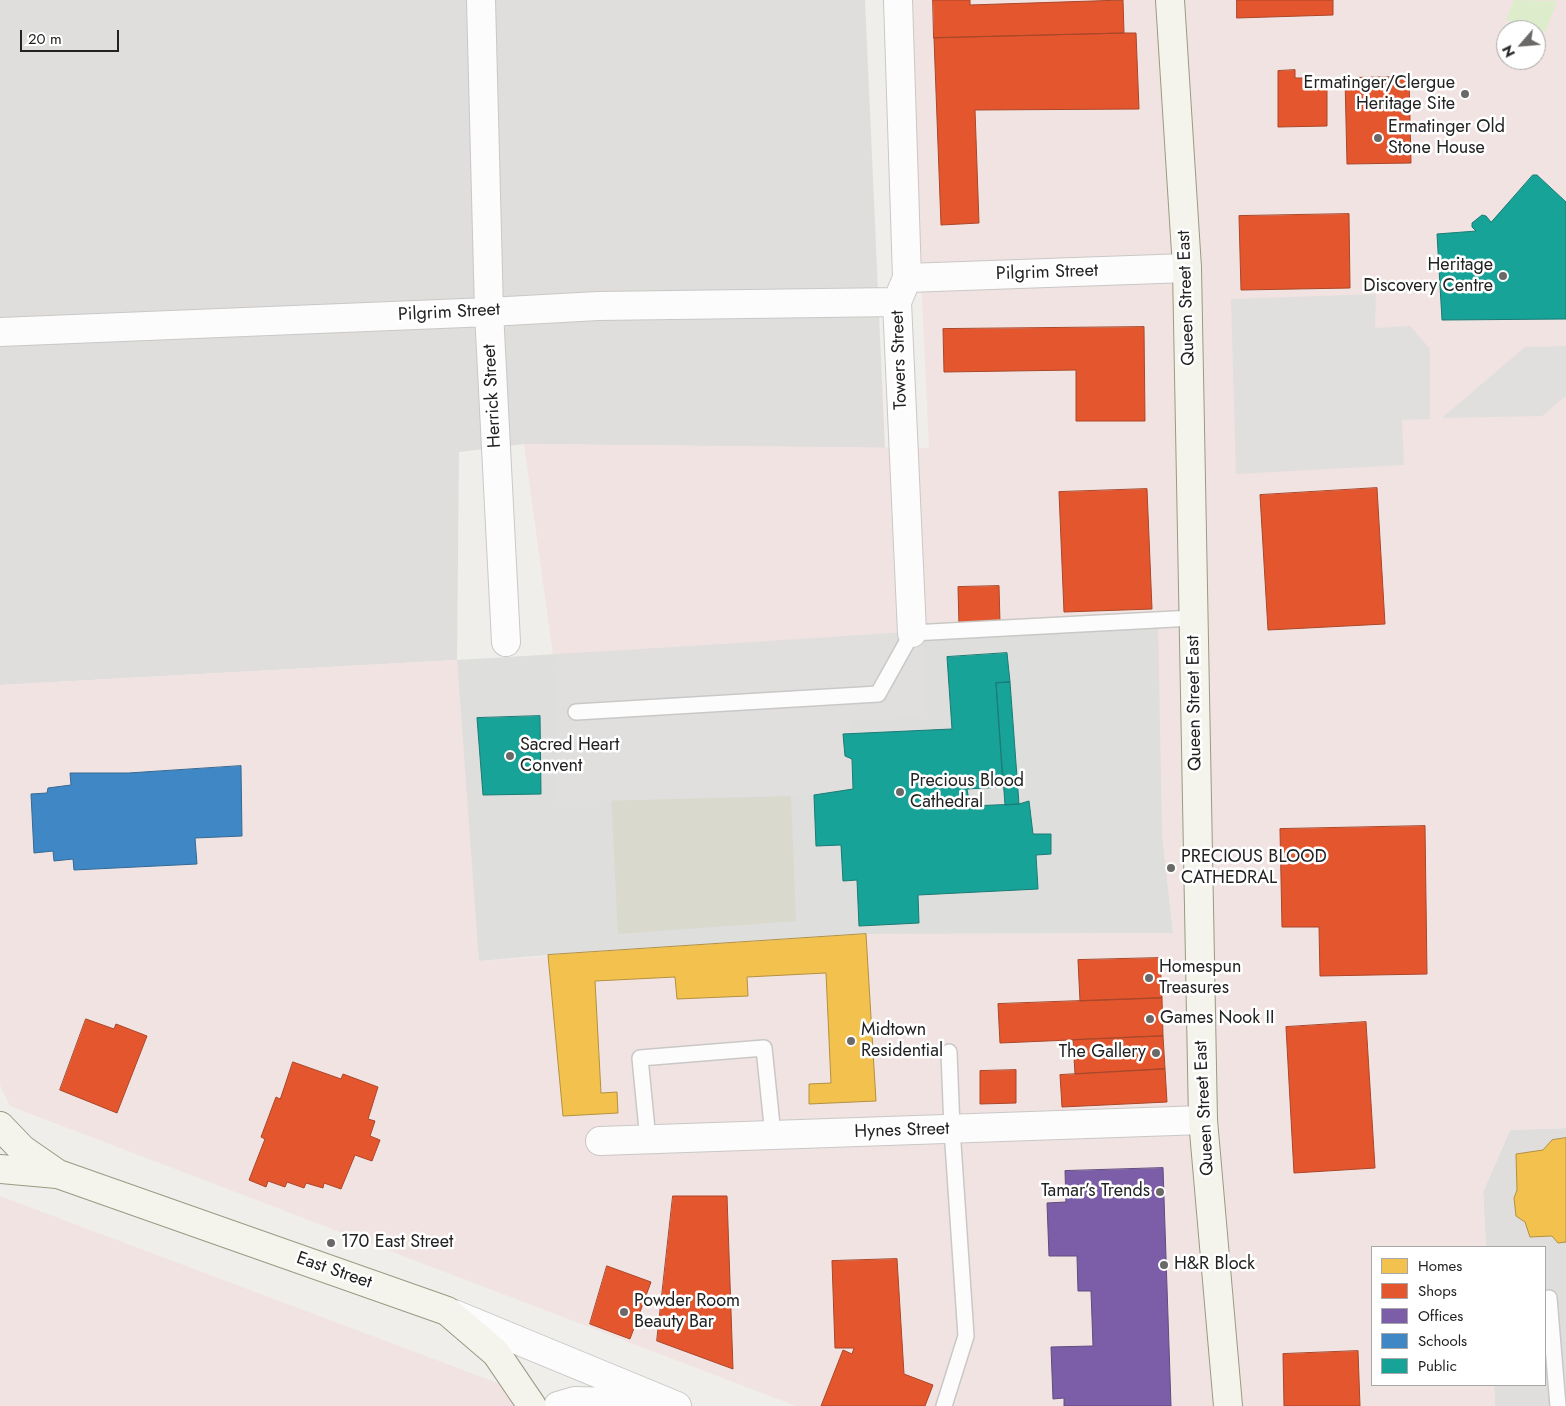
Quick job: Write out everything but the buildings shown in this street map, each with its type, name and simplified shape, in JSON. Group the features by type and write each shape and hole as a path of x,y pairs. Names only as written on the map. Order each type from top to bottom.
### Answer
{"main road":[{"name":"Queen Street East","path":"1170,0 1187,268 1203,1120 1228,1406"},
{"name":"East Street","path":"0,1126 22,1149 58,1174 447,1311"},
{"path":"0,1169 58,1174"},
{"path":"447,1311 496,1353 532,1406"}],"street":[{"name":"Herrick Street","path":"481,0 489,312 506,642"},
{"name":"Towers Street","path":"898,0 902,290 912,633"},
{"name":"Pilgrim Street","path":"0,332 489,312 902,290 1187,268"},
{"name":"Hynes Street","path":"600,1141 1203,1120"},
{"name":"East Street","path":"447,1311 677,1406"},
{"path":"558,1406 575,1401 616,1402 638,1406"}],"lane":[{"path":"576,712 878,694 912,633 1194,618"},
{"path":"648,1140 640,1058 764,1048 773,1135"},
{"path":"944,1406 966,1336 952,1129 949,1052"},
{"path":"1549,1298 1558,1406"}],"shaded area":[{"path":"0,0 865,0 885,448 524,444 459,452 457,660 0,685"},
{"path":"908,0 1566,0 1566,1128 1510,1130 1483,1192 1486,1246 1371,1246 1371,1386 1494,1386 1495,1406 796,1406 10,1106 0,1085 0,685 457,660 480,961 866,934 1173,933 1162,834 912,633 553,655 524,444 929,448"},
{"path":"1376,294 1375,328 1410,326 1430,349 1430,419 1402,420 1404,465 1236,474 1231,299"},
{"path":"1566,346 1566,396 1542,416 1442,418 1525,347"},
{"path":"1158,620 1162,834 1173,933 866,934 479,961 457,660"},
{"path":"922,631 926,717 850,720 853,789 791,796 557,802 553,655"},
{"path":"610,771 853,789 791,796 796,921 618,934"},
{"path":"1566,1128 1566,1406 1495,1406 1494,1386 1546,1386 1546,1246 1486,1246 1483,1192 1510,1130"},
{"path":"0,1196 559,1406 0,1406"}],"green space":[{"path":"1514,0 1557,1 1546,29 1546,20 1506,20"}],"place":[{"name":"Ermatinger/Clergue Heritage Site","path":"1465,94"},
{"name":"Ermatinger Old Stone House","path":"1378,138"},
{"name":"Heritage Discovery Centre","path":"1503,276"},
{"name":"Sacred Heart Convent","path":"510,756"},
{"name":"Precious Blood Cathedral","path":"900,792"},
{"name":"PRECIOUS BLOOD CATHEDRAL","path":"1171,868"},
{"name":"Homespun Treasures","path":"1149,978"},
{"name":"Games Nook II","path":"1150,1019"},
{"name":"Midtown Residential","path":"851,1041"},
{"name":"The Gallery","path":"1156,1053"},
{"name":"Tamar’s Trends","path":"1160,1192"},
{"name":"170 East Street","path":"331,1243"},
{"name":"H&R Block","path":"1164,1265"},
{"name":"Powder Room Beauty Bar","path":"624,1312"}]}
